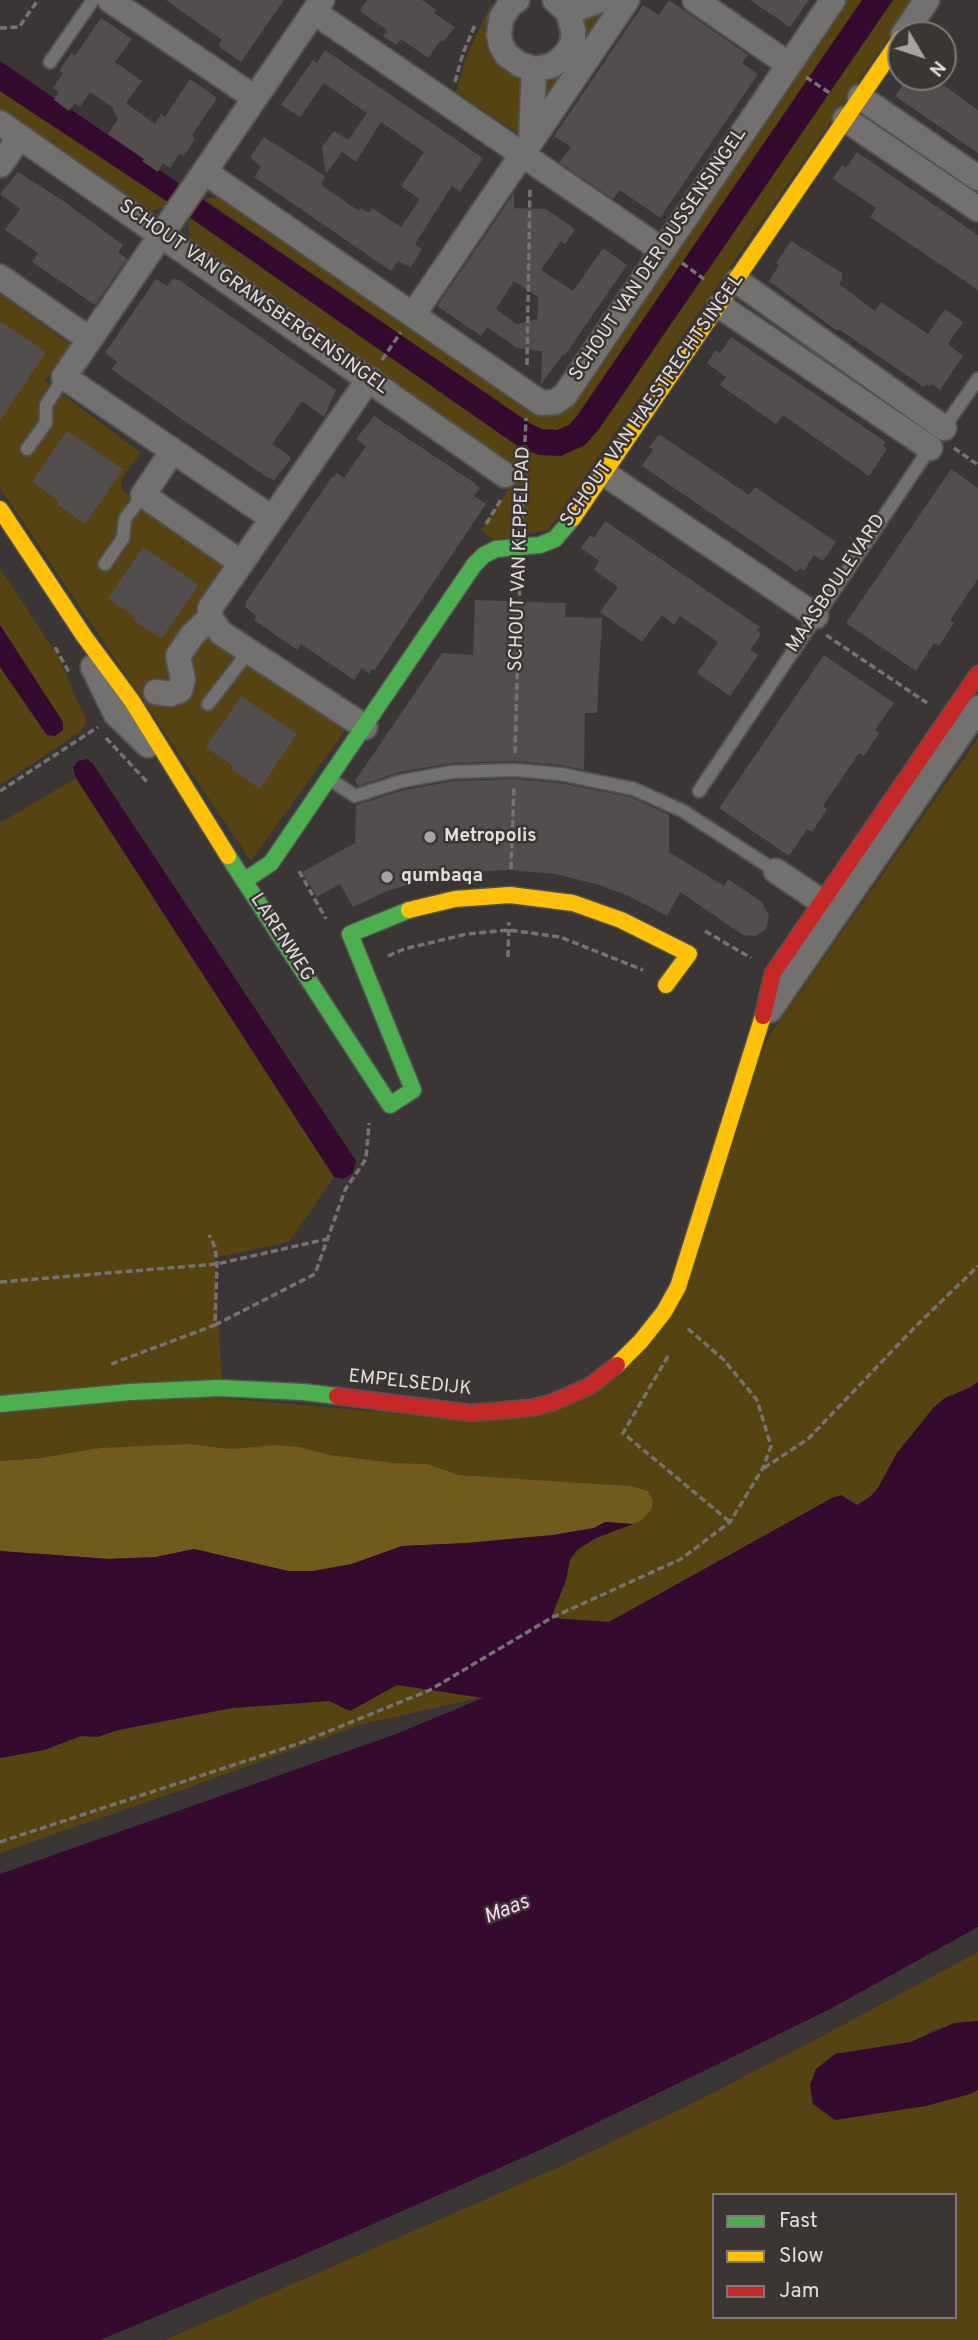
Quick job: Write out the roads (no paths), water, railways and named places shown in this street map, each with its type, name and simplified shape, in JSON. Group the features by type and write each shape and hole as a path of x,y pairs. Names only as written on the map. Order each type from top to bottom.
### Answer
{"street":[{"path":"110,0 255,98"},
{"path":"500,5 501,44 507,55 519,64 534,69 551,66 569,50 573,30 562,6 601,0"},
{"path":"410,319 528,152 627,0"},
{"path":"695,0 796,69"},
{"name":"SCHOUT VAN DER DUSSENSINGEL","path":"200,178 526,397 541,403 555,402 565,395 662,250 796,69 833,0"},
{"name":"SCHOUT VAN HAESTRECHTSINGEL","path":"912,21 927,0"},
{"path":"272,519 64,377 318,6 449,104 528,152 662,250"},
{"name":"SCHOUT VAN HAESTRECHTSINGEL","path":"365,727 474,565 484,555 496,549 540,545 555,540 567,527 887,58"},
{"path":"528,152 534,69"},
{"path":"860,97 978,178"},
{"path":"845,119 978,209"},
{"path":"0,165 10,130"},
{"name":"SCHOUT VAN GRAMSBERGENSINGEL","path":"10,130 167,227 372,374 519,474"},
{"path":"0,277 89,339"},
{"path":"728,294 944,428"},
{"path":"728,294 930,448"},
{"path":"244,881 271,863 365,727 221,633 210,618 209,608 372,374"},
{"path":"172,452 143,495 240,562"},
{"path":"605,474 813,620"},
{"name":"LARENWEG","path":"0,509 84,636 132,701 244,881 390,1105 414,1090 350,934 400,912 455,899 510,895 573,903 621,920 689,954 666,985"},
{"path":"156,692 170,695 180,691 183,680 178,656 193,634 210,618"},
{"name":"LARENWEG","path":"84,636 96,677 116,714 173,769"},
{"path":"761,1022 830,907 978,674"},
{"path":"830,907 978,709"},
{"path":"776,871 830,907"},
{"name":"EMPELSEDIJK","path":"0,1404 130,1392 220,1388 303,1392 471,1413 531,1408 571,1396 590,1386 616,1366 647,1334 678,1287 761,1022"}],"lane":[{"path":"50,62 93,0"},
{"path":"27,449 46,423 46,405 64,377"},
{"name":"MAASBOULEVARD","path":"699,791 978,379"},
{"path":"105,564 123,538 125,519 143,495"},
{"path":"208,704 248,651"},
{"path":"330,779 355,796 402,781 452,772 514,771 561,774 634,789 682,811 776,871"}],"water":[{"path":"862,0 893,0 599,429 585,445 561,456 539,455 519,447 168,202 0,91 0,61 531,424 542,429 557,430 569,425 577,416"},
{"path":"0,625 63,722 63,730 55,736 47,735 0,667"},
{"path":"87,759 93,764 356,1161 353,1173 343,1179 334,1177 76,778 73,768 78,761"},
{"name":"Maas","path":"978,1382 978,1927 830,2009 710,2068 540,2150 303,2255 100,2340 0,2340 0,1874 396,1734 483,1698 397,1685 350,1711 329,1701 232,1708 118,1730 97,1737 81,1736 44,1750 0,1758 0,1551 109,1559 156,1557 194,1549 288,1571 313,1571 352,1564 402,1546 553,1535 594,1528 605,1522 633,1524 596,1538 577,1550 570,1560 566,1580 551,1618 609,1622 832,1498 841,1495 857,1505 870,1497 878,1488 897,1453 934,1407 945,1398"},
{"path":"978,2021 978,2090 926,2106 835,2120 813,2104 810,2085 816,2069 835,2054 911,2042 954,2023"}],"place":[{"name":"Metropolis","path":"430,837"},
{"name":"qumbaqa","path":"387,877"}]}
